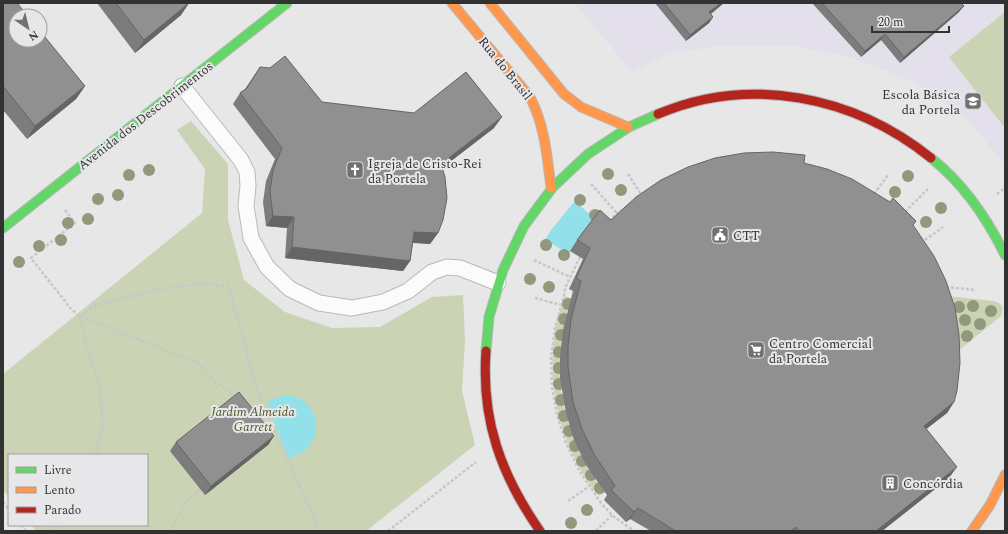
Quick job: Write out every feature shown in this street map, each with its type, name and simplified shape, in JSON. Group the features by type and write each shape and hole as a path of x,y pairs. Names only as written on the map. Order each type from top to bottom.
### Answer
{"main road":[{"name":"Avenida dos Descobrimentos","path":"3,228 287,3"},
{"name":"Rua do Brasil","path":"452,3 530,97 536,107 543,127 551,188"},
{"path":"490,3 564,94 581,107 628,127"},
{"path":"540,531 524,508 509,480 497,449 489,417 485,385 484,351 488,319 498,283 508,256 523,227 541,200 563,175 587,153 614,134 644,119 674,107 706,98 739,94 772,94 798,97 836,106 867,117 896,132 928,154 948,172 970,196 989,223 1005,255"},
{"path":"972,531 990,505 1005,476"}],"lane":[{"path":"182,86 241,160 246,172 248,186 246,206 251,238 267,267 290,289 319,304 352,308 383,302 408,291 432,272 447,267 460,268 498,283"}],"path":[{"path":"628,174 643,196"},
{"path":"875,198 873,195 888,174"},
{"path":"591,185 617,213"},
{"path":"901,217 928,189"},
{"path":"638,199 648,192"},
{"path":"607,224 617,213 634,202"},
{"path":"72,218 75,223 31,258 71,309 80,316 198,364 213,380 237,397"},
{"path":"921,243 943,227"},
{"path":"918,238 925,249"},
{"path":"580,257 565,288 555,328 551,357 552,387 557,416 566,443 579,470 601,503 612,515 634,531"},
{"path":"535,261 570,277"},
{"path":"943,281 946,287 976,290"},
{"path":"80,316 96,305 159,289 199,284 229,286 258,394 320,531"},
{"path":"535,298 560,306"},
{"path":"80,316 86,345 100,386 103,427 95,454"},
{"path":"249,408 273,428"},
{"path":"261,438 273,428"},
{"path":"388,531 478,461"},
{"path":"169,531 188,501 203,485"},
{"path":"568,501 590,486"},
{"path":"596,531 612,515"}],"shaded area":[{"name":"Escola Básica da Portela","path":"575,3 1005,3 1005,164 968,121 915,82 852,58 794,46 729,45 670,53 632,72"}],"green space":[{"path":"1005,12 1005,128 949,57"},
{"name":"Jardim Almeida Garrett","path":"191,121 228,164 228,220 244,280 285,312 332,328 380,327 432,297 463,295 465,341 462,391 475,445 366,531 36,531 32,526 148,526 148,454 8,454 8,496 3,490 3,374 202,213 205,169 177,130"},
{"path":"565,296 572,299 566,317 563,335 560,374 561,392 568,422 580,453 588,468 605,491 599,496 582,472 574,457 566,438 556,398 553,378 554,336 558,316"},
{"path":"948,296 994,301 999,303 1003,308 1001,316 952,356"}],"water":[{"path":"575,201 595,219 569,254 545,240 551,230"},
{"path":"281,396 294,396 305,402 310,407 316,420 316,433 309,446 297,455 288,458 267,403"}],"building":[{"path":"3,3 17,3 21,8 8,8 8,48 48,48 48,41 85,86 35,126 3,86"},
{"path":"116,3 189,3 144,40"},
{"path":"664,3 721,3 709,12 713,17 690,35"},
{"path":"822,3 961,3 964,6 904,57 885,34 865,51"},
{"name":"Igreja de Cristo-Rei da Portela","path":"285,56 322,102 414,113 466,72 502,117 441,164 445,177 447,198 443,220 438,233 414,232 410,261 292,247 294,217 273,216 270,192 273,170 282,148 240,93 247,88 260,67 270,68"},
{"name":"Centro Comercial da Portela","path":"773,152 805,155 804,163 827,169 852,179 890,202 893,198 916,221 913,225 934,256 946,281 955,308 959,335 960,363 957,391 954,402 924,426 957,467 876,531 799,531 796,527 791,531 676,531 638,508 634,512 611,490 615,486 594,454 582,429 573,402 568,367 568,347 571,319 581,281 576,278 590,248 577,240 600,210 611,220 636,197 661,180 688,167 715,158 744,153"},
{"path":"239,392 274,436 211,486 176,442"}],"traffic: fast":[{"path":"3,228 287,3"},
{"path":"486,351 489,317 503,270 524,226 553,187 588,154 629,127 658,114"},
{"path":"931,158 954,179 974,202 1005,255"}],"traffic: slow":[{"path":"452,3 530,97 542,130 547,153 551,188"},
{"path":"490,3 564,94 581,107 628,127"},
{"path":"972,531 990,505 1005,475"}],"traffic: jam":[{"path":"658,114 693,102 729,96 765,94 800,98 835,107 869,119 901,137 931,158"},
{"path":"486,351 485,376 487,400 496,446 514,489 540,531"}],"place":[{"name":"Escola Básica da Portela","path":"973,101"},
{"name":"Igreja de Cristo-Rei da Portela","path":"355,170"},
{"name":"CTT","path":"720,235"},
{"name":"Centro Comercial da Portela","path":"756,350"},
{"name":"Concórdia","path":"890,483"}]}
